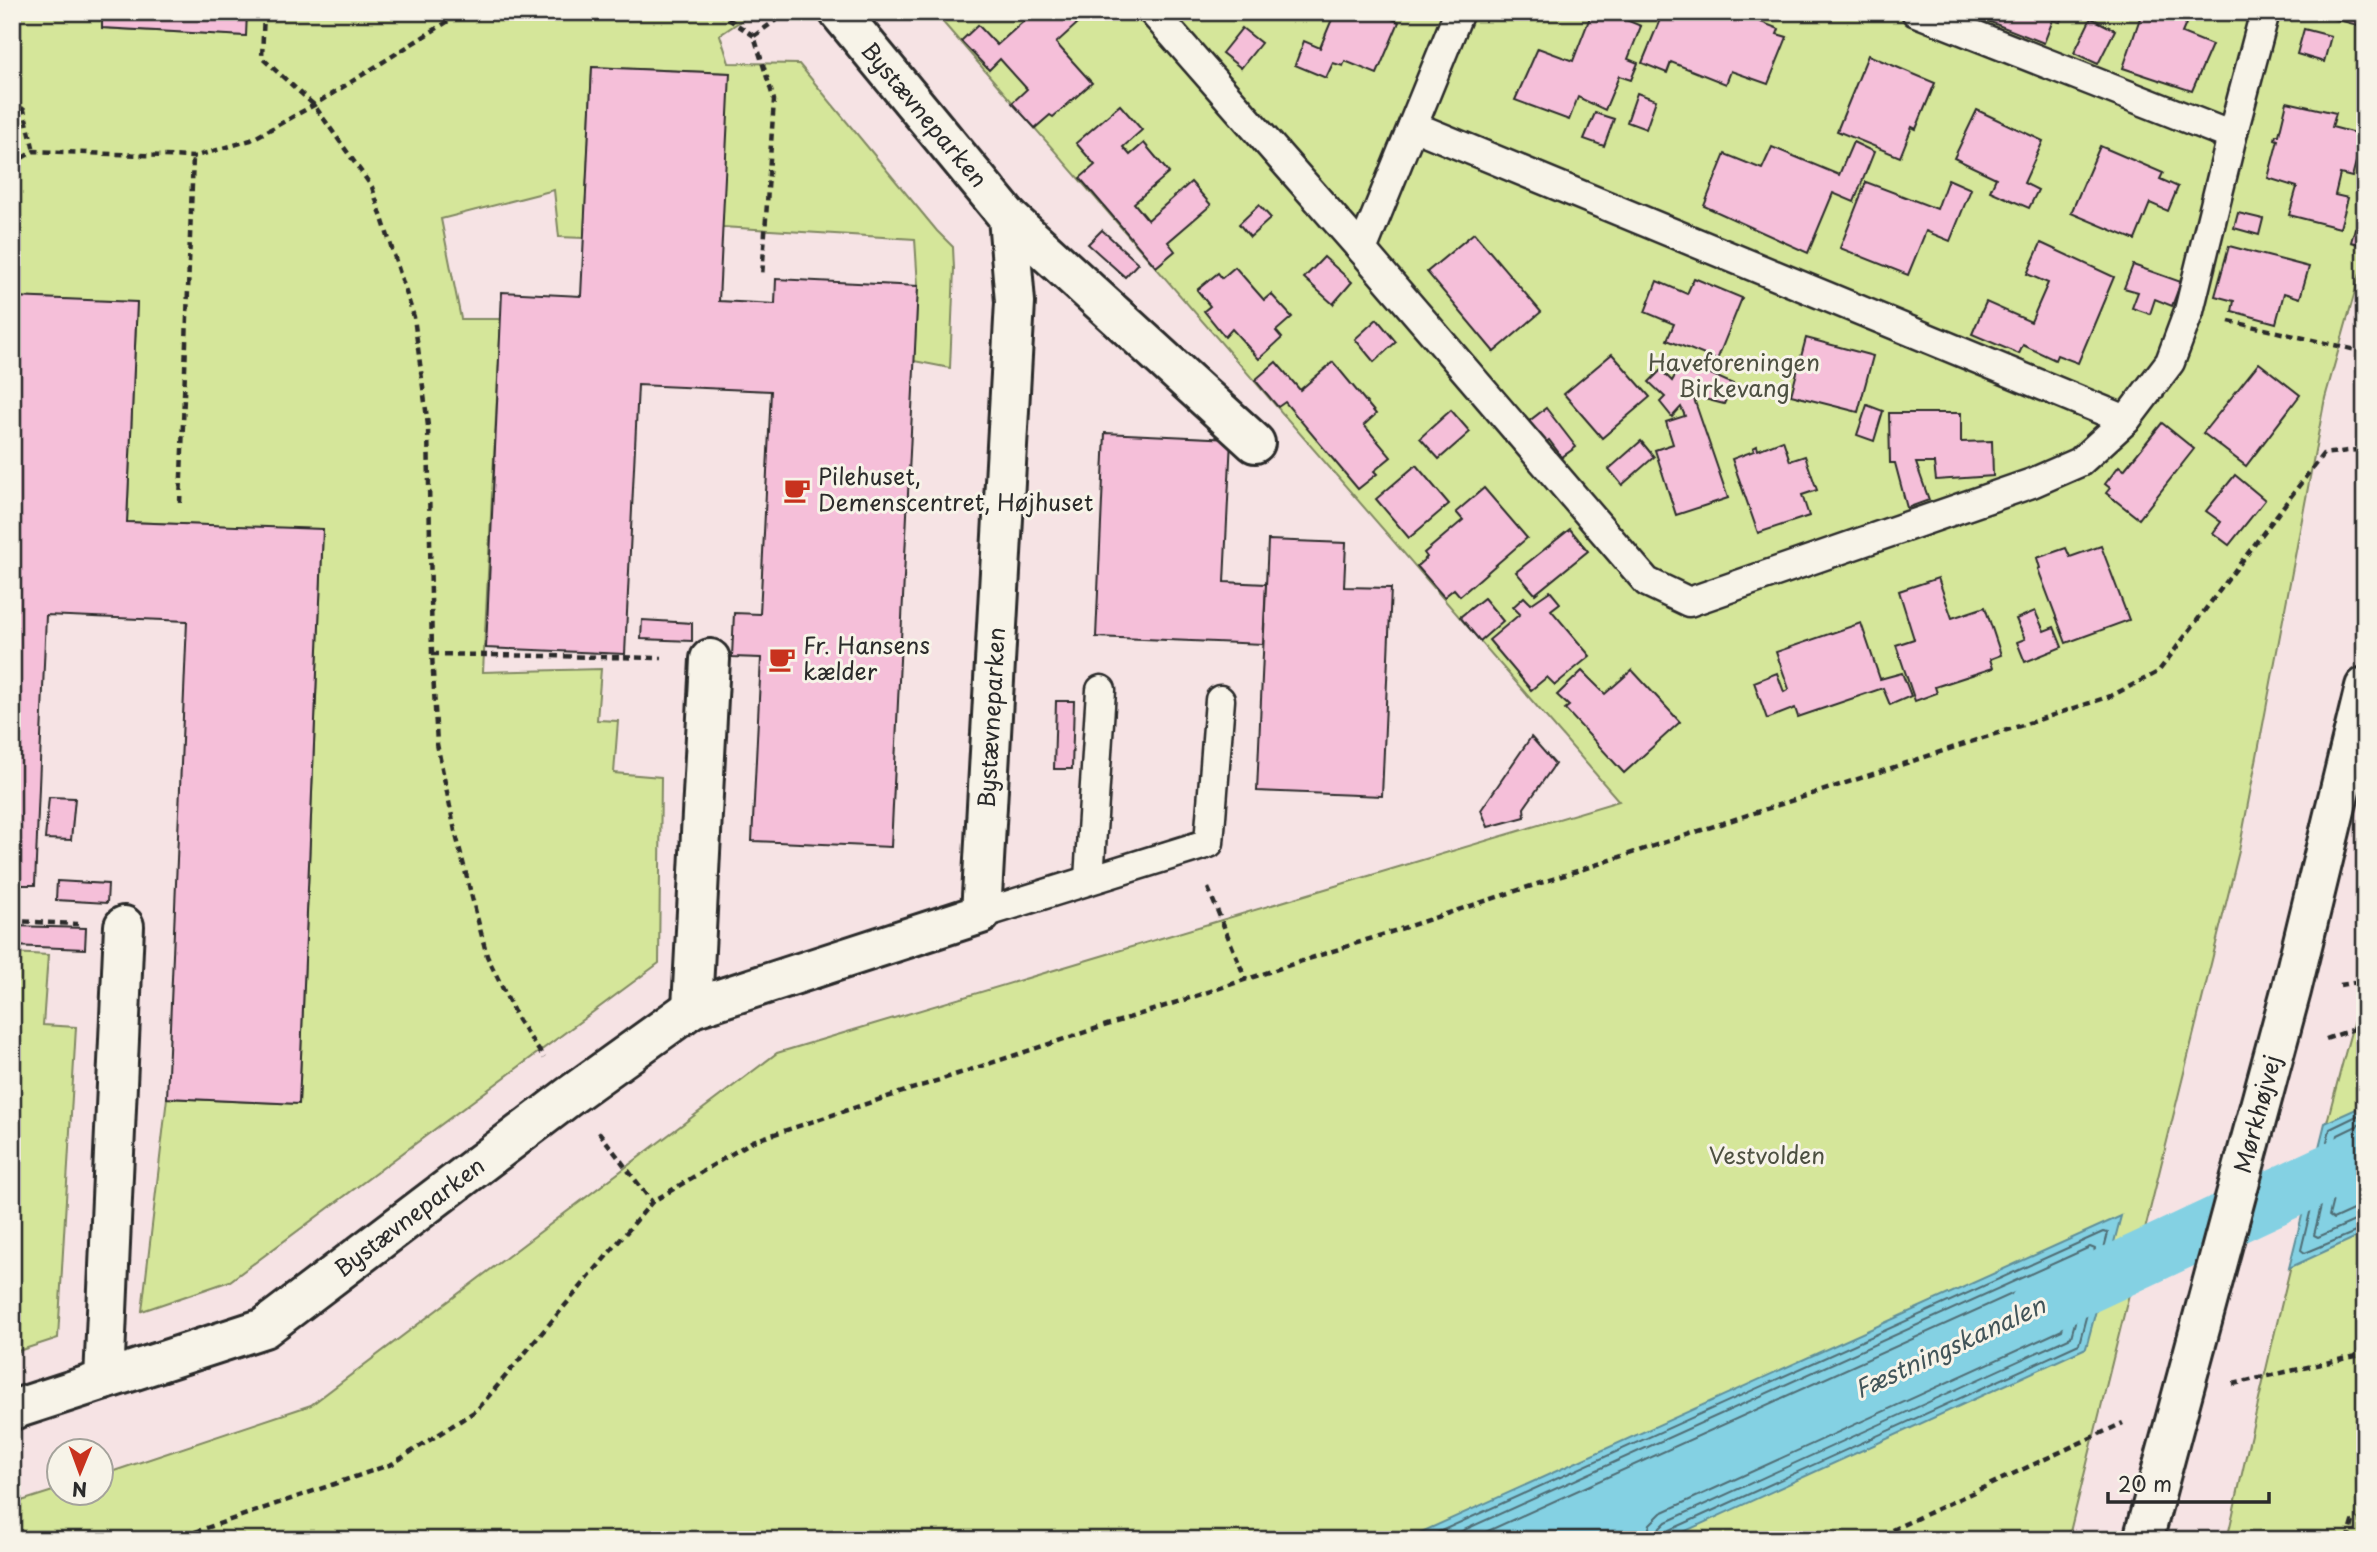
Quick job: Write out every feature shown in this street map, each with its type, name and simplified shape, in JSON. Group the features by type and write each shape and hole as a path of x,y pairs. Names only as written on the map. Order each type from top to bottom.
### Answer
{"street":[{"name":"Bystævneparken","path":"839,12 1008,217 1255,443"},
{"name":"Bystævneparken","path":"12,1410 264,1328 571,1095 692,1008 981,914 1015,302 1008,217"},
{"path":"692,1008 710,659"},
{"name":"Mørkhøjvej","path":"2143,1540 2273,1059 2365,687"},
{"path":"104,1380 124,926"}],"lane":[{"path":"1153,12 1647,582 1689,602 2032,483 2080,462 2126,420 2170,362 2189,311 2265,12"},
{"path":"1362,250 1459,12"},
{"path":"1916,12 2232,136"},
{"path":"1413,126 2126,420"},
{"path":"1089,879 1101,690"},
{"path":"981,914 1209,843 1220,700"}],"path":[{"path":"264,12 262,58 314,105 372,187 414,317 428,426 432,654 438,744 455,831 487,956 517,1020 652,1202"},
{"path":"12,163 34,151 193,157 251,139 314,105 463,12"},
{"path":"718,12 754,36 774,100 762,277"},
{"path":"754,36 787,12"},
{"path":"12,100 24,110 34,151"},
{"path":"180,503 193,157"},
{"path":"2189,311 2365,352"},
{"path":"172,1540 392,1464 477,1410 652,1202 753,1142 2111,696 2158,672 2323,454 2365,449"},
{"path":"432,654 710,659"},
{"path":"1191,849 1246,980"},
{"path":"12,921 124,926"},
{"path":"1870,1540 2181,1396 2365,1354"},
{"path":"2348,1540 2353,1522 2365,1518"}],"green space":[{"path":"12,12 102,12 102,28 245,36 247,12 754,12 720,35 729,63 799,64 953,247 950,368 914,361 918,286 915,239 722,227 729,73 592,67 584,238 559,237 554,190 441,219 461,319 501,319 483,672 601,669 597,720 618,721 614,773 661,777 659,963 230,1281 142,1311 167,1098 299,1104 323,530 127,522 137,303 12,297"},
{"name":"Vestvolden","path":"934,12 2365,12 2365,256 2325,398 2239,851 2068,1540 12,1540 12,1504 46,1493 46,1506 116,1506 116,1470 311,1405 777,1053 1619,801"},
{"path":"12,953 48,955 43,1025 76,1027 58,1338 12,1353"},
{"path":"2365,981 2365,1540 2227,1540 2292,1259"}],"water":[{"path":"2365,1105 2365,1233 2289,1268 2325,1123"},
{"path":"2121,1216 2086,1348 1666,1540 1404,1540"}],"building":[{"path":"102,12 247,12 246,36 102,28"},
{"path":"1034,12 1067,12 1077,24 1056,43 1092,83 1053,117 1050,115 1035,128 1012,103 1027,89 1000,59 989,70 961,41 978,25 997,45"},
{"path":"1335,12 1377,12 1399,22 1377,74 1345,61 1343,66 1333,63 1326,78 1295,65 1304,41 1320,48"},
{"path":"1592,12 1607,12 1641,26 1628,59 1638,63 1631,80 1619,76 1605,110 1578,97 1569,120 1515,100 1538,48 1573,61"},
{"path":"1663,12 1735,12 1779,29 1777,34 1787,37 1768,84 1731,71 1726,84 1671,62 1667,73 1642,63"},
{"path":"1965,12 2064,12 2060,22 2053,20 2044,43"},
{"path":"2127,12 2191,12 2182,33 2212,45 2192,91 2123,68 2140,18"},
{"path":"2308,12 2365,12 2365,27"},
{"path":"2091,18 2115,30 2098,64 2074,53"},
{"path":"1242,28 1261,43 1241,68 1222,53"},
{"path":"2304,29 2331,36 2324,62 2297,54"},
{"path":"1868,55 1935,83 1916,129 1912,127 1900,157 1837,131"},
{"path":"592,67 730,73 719,301 775,304 776,279 918,286 891,847 752,841 761,658 732,657 734,613 760,614 771,391 638,385 625,654 486,648 502,292 581,296"},
{"path":"1637,93 1656,100 1646,129 1627,122"},
{"path":"2287,102 2336,113 2332,127 2363,135 2352,177 2340,174 2335,195 2348,198 2340,228 2289,215 2297,187 2268,178 2278,140 2275,139 2276,135 2279,135"},
{"path":"1120,105 1142,130 1123,147 1130,155 1144,143 1169,173 1134,203 1148,220 1191,182 1211,205 1168,242 1175,251 1156,267 1080,178 1095,165 1076,143"},
{"path":"1977,110 2043,141 2024,183 2038,190 2029,208 1990,191 1996,178 1954,158"},
{"path":"1595,113 1614,119 1604,146 1584,139"},
{"path":"1853,142 1874,152 1854,202 1833,193 1808,253 1704,206 1725,154 1762,169 1772,147 1839,175"},
{"path":"2100,146 2163,173 2160,179 2178,187 2168,211 2150,203 2135,240 2071,213"},
{"path":"1948,179 1971,189 1950,241 1926,231 1908,275 1840,248 1866,182 1937,209"},
{"path":"1259,205 1271,218 1250,237 1239,224"},
{"path":"2238,213 2263,219 2259,235 2234,228"},
{"path":"2355,228 2365,231 2365,246 2351,242"},
{"path":"1102,230 1138,263 1125,277 1088,244"},
{"path":"1474,233 1541,312 1494,352 1427,272"},
{"path":"2041,243 2114,277 2078,363 2057,355 2055,360 2023,345 2019,354 1972,334 1986,302 2031,322 2048,283 2027,274"},
{"path":"2229,246 2309,267 2300,298 2284,293 2276,323 2232,311 2234,301 2215,296"},
{"path":"1324,257 1352,282 1333,304 1304,278"},
{"path":"2133,265 2181,282 2172,306 2155,299 2150,314 2132,308 2138,292 2124,288"},
{"path":"1235,267 1264,300 1271,294 1292,317 1276,331 1282,338 1259,359 1232,329 1225,337 1204,311 1210,306 1197,290 1218,273 1222,278"},
{"path":"1694,278 1742,298 1717,360 1667,340 1674,324 1645,312 1657,281 1687,294"},
{"path":"12,297 137,302 127,522 323,529 299,1104 167,1098 187,621 46,615 35,885 12,885"},
{"path":"1377,319 1396,342 1374,362 1355,339"},
{"path":"1806,338 1873,356 1858,412 1791,395"},
{"path":"1612,354 1650,397 1602,438 1564,394"},
{"path":"1276,362 1300,390 1333,362 1376,414 1364,425 1391,457 1374,471 1377,474 1358,489 1285,402 1278,407 1255,380"},
{"path":"2259,363 2300,395 2246,466 2203,433"},
{"path":"1681,365 1701,373 1702,370 1733,384 1724,404 1693,396 1728,498 1676,515 1655,450 1673,444 1666,422 1685,416 1681,407 1672,417 1660,402 1665,397 1649,382 1661,370 1672,381"},
{"path":"1867,405 1883,411 1874,441 1857,435"},
{"path":"1546,408 1576,447 1562,457 1549,440 1545,443 1528,422"},
{"path":"1451,410 1470,432 1439,459 1420,438"},
{"path":"1889,413 1961,413 1961,442 1992,441 1993,476 1936,480 1934,463 1916,463 1929,500 1907,508 1895,463 1890,463"},
{"path":"2162,423 2194,449 2139,519 2106,493 2110,488 2105,484 2119,466 2124,470"},
{"path":"1105,433 1231,439 1224,582 1266,584 1263,644 1096,637"},
{"path":"1783,440 1790,461 1805,456 1817,490 1802,495 1809,516 1758,533 1732,459 1754,451 1753,448 1757,446 1758,450"},
{"path":"1641,441 1654,457 1622,485 1609,469"},
{"path":"1416,465 1449,504 1409,538 1376,499"},
{"path":"2235,475 2265,500 2229,545 2213,533 2221,522 2206,511"},
{"path":"1484,488 1527,538 1460,596 1454,589 1444,597 1417,566 1427,557 1424,553 1463,520 1456,512"},
{"path":"1570,529 1588,551 1535,594 1516,572"},
{"path":"1268,540 1346,543 1344,587 1391,588 1382,796 1257,791"},
{"path":"2101,546 2129,620 2066,643 2038,569 2037,558 2066,548 2070,557"},
{"path":"1938,578 1952,618 1985,607 2001,655 1990,659 1993,668 1935,687 1937,693 1915,701 1896,645 1914,639 1899,591"},
{"path":"1550,591 1560,603 1551,610 1590,656 1555,685 1547,677 1531,690 1489,640 1520,614 1513,607 1524,597 1531,604"},
{"path":"1484,598 1503,621 1480,641 1460,617"},
{"path":"2035,611 2044,631 2054,627 2062,647 2025,662 2017,642 2025,639 2016,619"},
{"path":"642,620 692,623 692,641 641,639"},
{"path":"1861,623 1880,679 1902,673 1911,696 1890,705 1883,688 1798,717 1795,708 1767,719 1754,682 1777,673 1784,692 1789,689 1776,652"},
{"path":"1632,670 1680,722 1624,773 1565,709 1569,706 1557,695 1582,671 1605,694"},
{"path":"1056,701 1074,701 1072,769 1054,769"},
{"path":"1531,737 1555,764 1524,808 1525,817 1488,827 1481,810"},
{"path":"49,797 75,798 71,840 45,839"},
{"path":"57,881 108,884 107,903 56,900"},
{"path":"12,926 86,928 85,949 12,946"}],"waterway":[{"name":"Fæstningskanalen","path":"2036,1309 2365,1155"}],"place":[{"name":"Pilehuset, Demenscentret, Højhuset","path":"797,490"},
{"name":"Fr. Hansens kælder","path":"782,659"}],"park label":[{"name":"Haveforeningen Birkevang","path":"1734,376"}]}
